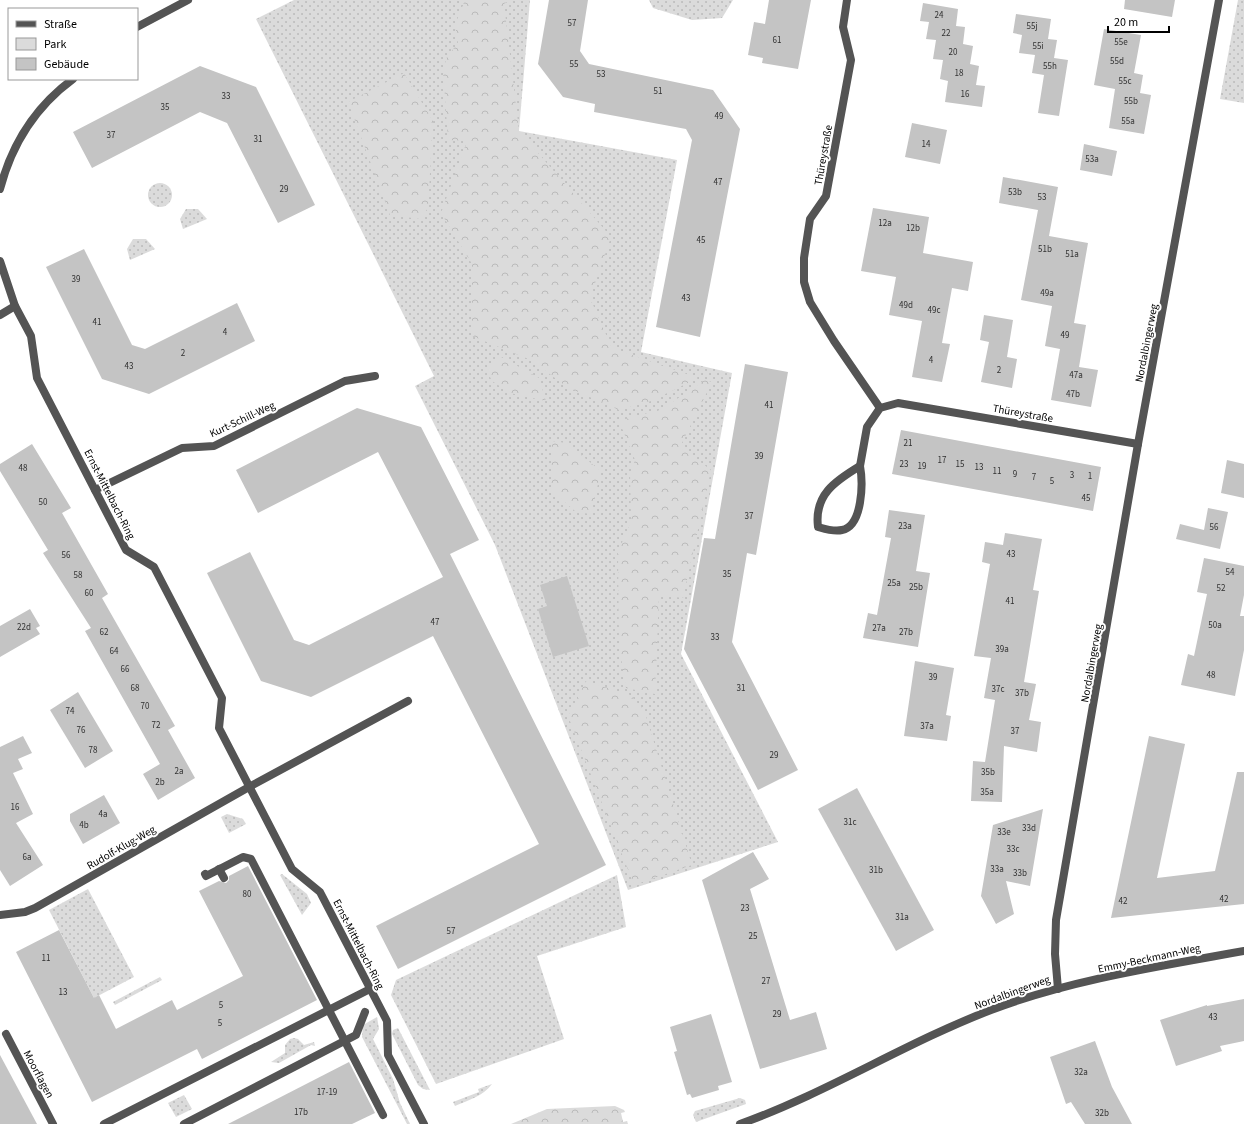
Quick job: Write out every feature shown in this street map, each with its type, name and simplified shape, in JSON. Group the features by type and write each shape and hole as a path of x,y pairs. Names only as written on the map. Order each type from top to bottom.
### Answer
{"street":[{"path":"138,26 188,0"},
{"name":"Thüreystraße","path":"848,0 843,28 851,60 826,196 810,219 804,258 804,282 810,302 818,315 880,408 898,404 919,406 1138,444"},
{"name":"Nordalbingerweg","path":"740,1124 777,1110 953,1026 992,1010 1058,989 1055,954 1056,920 1138,444 1219,0"},
{"path":"0,189 5,168 18,138 30,120 55,92 72,80"},
{"name":"Ernst-Mittelbach-Ring","path":"0,261 15,306 31,336 37,378 126,550 154,567 222,698 219,728 292,869 320,892 387,1021 388,1055 424,1124"},
{"path":"0,315 15,306"},
{"name":"Kurt-Schill-Weg","path":"95,490 182,448 214,446 345,381 375,376"},
{"path":"860,466 844,476 822,496 816,513 818,526 829,530 842,530 850,526 860,503 862,480 860,466 867,426 880,408"},
{"path":"249,787 408,701"},
{"name":"Rudolf-Klug-Weg","path":"0,915 25,912 35,908 249,787"},
{"path":"205,874 206,876 243,857 251,859 383,1115"},
{"path":"219,869 224,878"},
{"name":"Emmy-Beckmann-Weg","path":"1058,989 1187,961 1244,951"},
{"path":"104,1124 370,989"},
{"path":"184,1124 356,1035 365,1012"},
{"name":"Moorflagen","path":"6,1034 53,1124"}],"green space":[{"path":"294,0 530,0 519,131 677,160 641,352 732,373 681,654 778,842 628,890 495,545 415,386 434,376 256,19"},
{"path":"465,0 510,0 504,4 519,131 611,237 590,298 612,348 698,378 651,401 619,410 567,387 531,360 472,336 472,264 441,213 467,141 448,140 443,70 447,57 458,43 455,25"},
{"path":"649,0 733,0 722,18 692,20 653,8"},
{"path":"1238,0 1244,0 1244,103 1220,99"},
{"path":"404,73 433,121 428,208 420,219 390,215 348,102"},
{"path":"160,183 169,186 172,195 169,204 160,207 151,204 148,195 151,186"},
{"path":"186,209 198,209 207,219 183,229 180,219"},
{"path":"133,239 146,239 155,249 130,260 127,249"},
{"path":"501,357 539,378 546,401 510,393 492,381 486,369"},
{"path":"705,380 712,382 680,447 711,470 683,598 659,595 655,694 626,688 619,645 618,552 631,521 630,473 635,460 619,421 662,409"},
{"path":"552,441 566,443 601,471 591,514 576,512 551,490"},
{"path":"586,681 630,695 644,710 692,865 634,885 568,716"},
{"path":"227,814 243,819 246,824 229,833 221,817"},
{"path":"282,874 307,894 311,903 302,915 280,875"},
{"path":"617,875 626,927 537,956 564,1039 436,1084 391,995 396,980"},
{"path":"88,889 134,977 94,998 49,910"},
{"path":"160,977 162,980 115,1005 113,1002"},
{"path":"377,1017 379,1029 373,1039 393,1079 400,1103 410,1124 407,1124 362,1037 363,1025"},
{"path":"398,1028 430,1090 423,1089 418,1085 392,1034 393,1030"},
{"path":"290,1039 298,1039 304,1045 314,1042 315,1046 311,1045 279,1063 271,1062 285,1053 285,1045"},
{"path":"492,1084 480,1095 455,1106 453,1102 479,1092 478,1089"},
{"path":"184,1095 192,1109 176,1117 168,1103"},
{"path":"740,1098 745,1100 746,1104 696,1122 693,1115 695,1111"},
{"path":"615,1106 624,1110 625,1112 621,1113 623,1122 627,1121 628,1124 511,1124 547,1109"}],"building":[{"path":"549,0 588,0 580,51 589,64 713,90 740,129 700,337 656,327 692,140 686,129 594,112 595,104 563,97 538,64"},
{"path":"769,0 811,0 798,69 762,63 763,58 748,55 754,22 765,24"},
{"path":"1125,0 1175,0 1172,17 1124,9"},
{"path":"923,3 958,9 956,26 965,27 963,44 973,46 970,64 979,66 976,85 985,86 982,107 945,102 948,81 940,79 943,60 933,59 936,40 926,39 929,22 920,21"},
{"path":"1016,14 1051,19 1048,39 1057,40 1054,58 1068,60 1059,116 1038,113 1044,75 1032,73 1035,55 1019,53 1022,35 1013,33"},
{"path":"1104,29 1141,35 1134,73 1143,75 1140,93 1151,95 1144,134 1109,128 1115,89 1094,85"},
{"path":"200,66 256,87 315,205 278,223 227,123 200,112 92,168 73,132"},
{"path":"912,123 947,130 940,164 905,157"},
{"path":"1084,144 1117,151 1112,176 1080,170"},
{"path":"1003,177 1058,187 1049,236 1088,243 1074,323 1086,325 1079,367 1098,370 1091,407 1051,400 1060,349 1045,346 1052,306 1021,300 1038,210 999,203"},
{"path":"873,208 929,217 923,253 973,262 968,291 952,288 942,343 950,344 942,382 912,377 922,321 889,315 896,277 861,271"},
{"path":"84,249 132,345 145,349 237,303 255,341 149,394 102,379 46,267"},
{"path":"984,315 1013,320 1007,357 1017,359 1012,388 981,382 989,342 980,340"},
{"path":"745,364 788,372 756,555 747,553 732,642 798,770 758,790 684,649 704,538 715,539"},
{"path":"357,408 421,427 479,540 450,554 606,865 398,969 376,926 539,844 433,636 311,697 261,681 207,573 250,552 294,640 309,645 443,577 378,452 258,513 236,470"},
{"path":"901,430 1101,467 1093,511 892,474"},
{"path":"32,444 71,508 62,513 108,594 102,598 175,726 168,730 195,778 158,800 143,774 160,764 85,631 91,628 43,553 48,550 0,471 0,464"},
{"path":"1227,460 1244,464 1244,498 1221,493"},
{"path":"1208,508 1228,512 1220,549 1176,539 1180,524 1204,530"},
{"path":"889,510 925,515 916,571 930,573 918,647 863,638 868,613 877,615 891,538 885,537"},
{"path":"1005,533 1042,539 1033,590 1039,591 1024,682 1036,684 1029,720 1041,722 1037,752 1004,746 1002,802 971,801 973,761 985,762 995,700 984,698 991,658 974,656 990,564 982,562 985,542 1003,545"},
{"path":"1204,558 1244,566 1244,595 1240,616 1244,616 1244,650 1235,696 1181,685 1188,654 1194,656 1207,594 1197,592"},
{"path":"567,576 589,646 553,657 538,609 547,606 540,585"},
{"path":"30,609 40,626 36,628 40,634 0,657 0,626"},
{"path":"915,661 954,668 946,715 951,716 947,741 904,736"},
{"path":"78,692 113,751 85,768 50,710"},
{"path":"23,736 32,753 18,759 23,769 13,773 33,814 16,823 43,865 10,886 0,870 0,747"},
{"path":"1149,736 1185,744 1157,878 1215,871 1237,772 1244,772 1244,904 1111,918"},
{"path":"857,788 934,930 896,951 818,809"},
{"path":"104,795 120,823 83,844 70,821 70,814"},
{"path":"1043,809 1030,886 1006,881 1014,914 996,924 981,896 993,825"},
{"path":"753,852 769,879 750,889 790,1020 816,1012 827,1049 760,1069 702,880"},
{"path":"248,866 317,1000 202,1059 197,1049 92,1102 16,952 59,930 94,998 99,995 116,1029 172,1000 177,1010 243,976 199,891 219,881 226,883 229,880 229,876"},
{"path":"1244,999 1244,1041 1220,1046 1222,1051 1176,1066 1160,1020 1207,1005"},
{"path":"711,1014 732,1082 718,1086 719,1090 692,1098 690,1094 687,1095 674,1052 677,1051 670,1027"},
{"path":"1095,1041 1112,1087 1132,1124 1085,1124 1071,1102 1066,1104 1050,1057"},
{"path":"0,1055 37,1124 0,1124"},
{"path":"349,1062 375,1113 352,1124 228,1124"}]}
